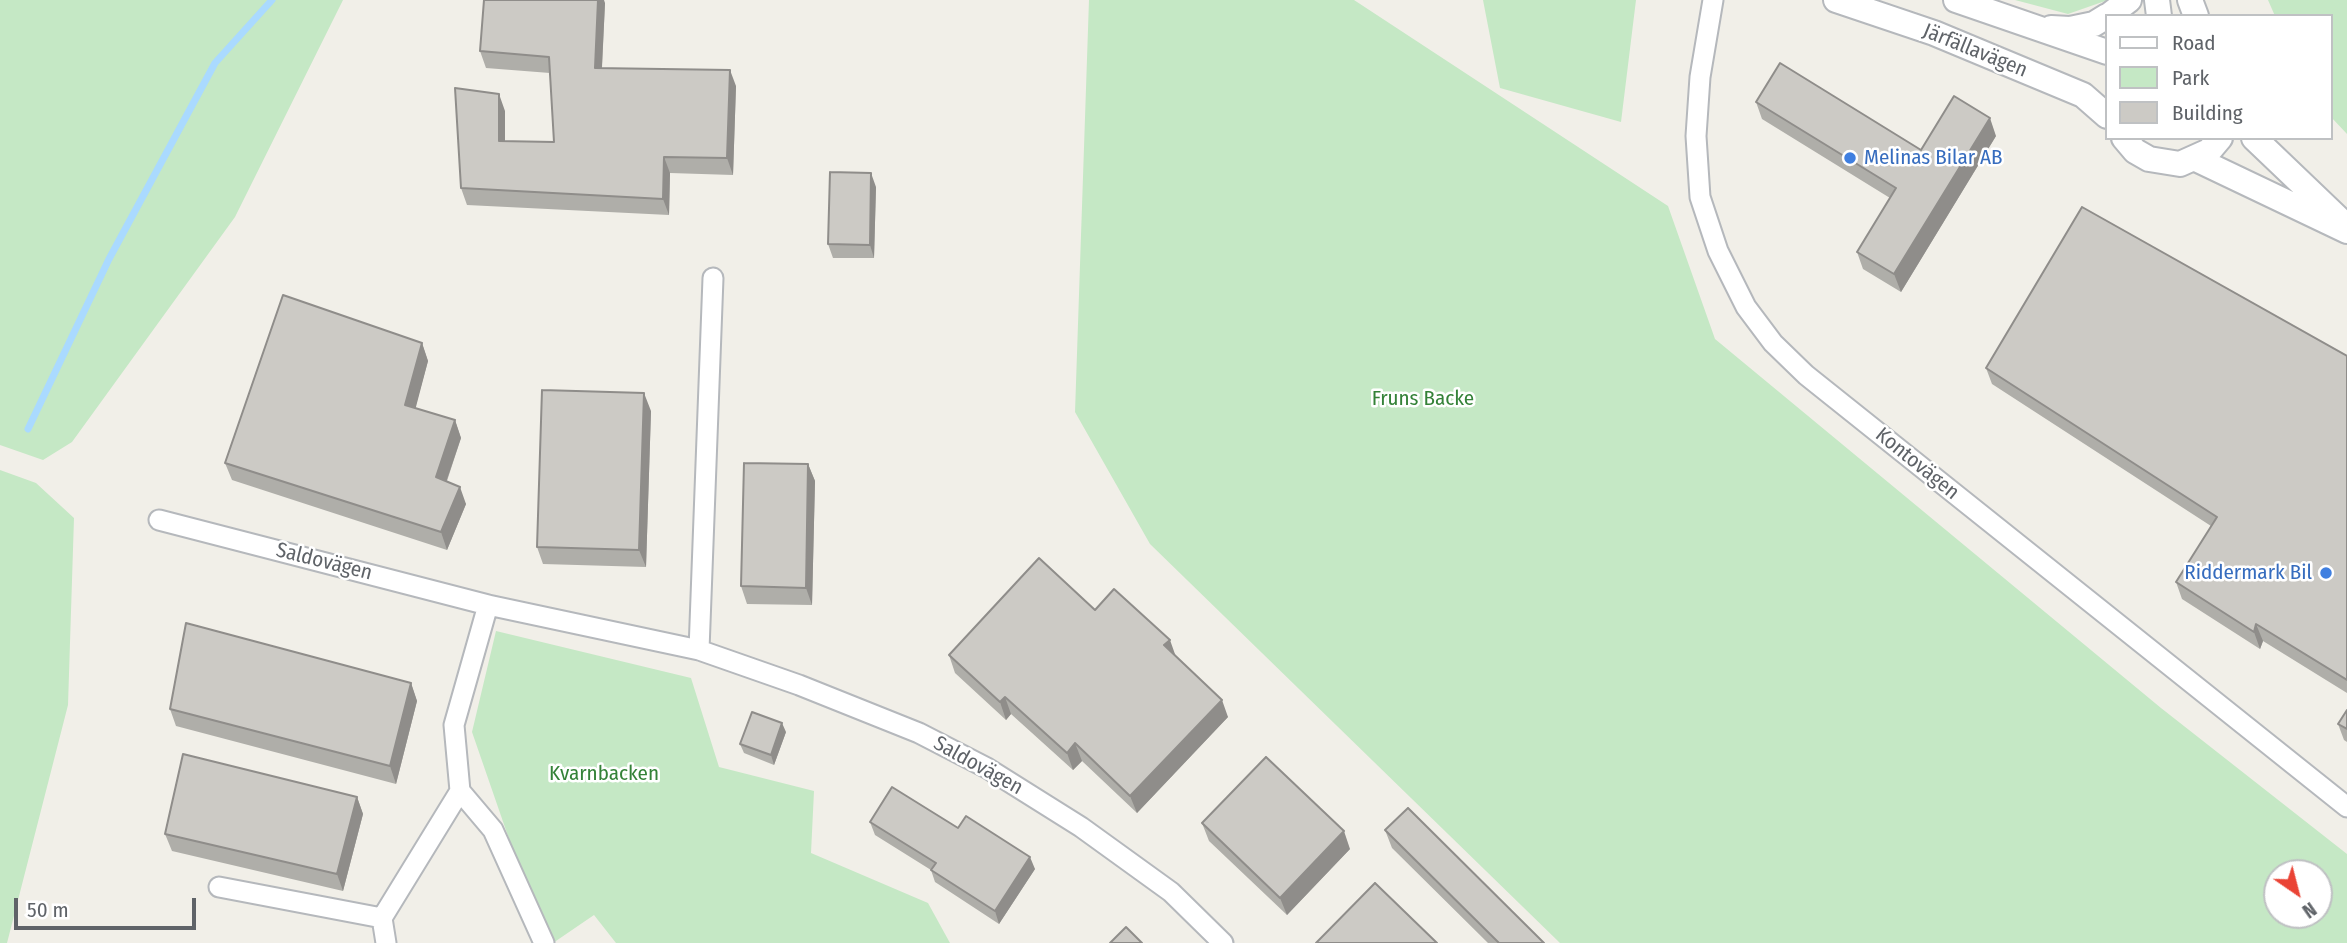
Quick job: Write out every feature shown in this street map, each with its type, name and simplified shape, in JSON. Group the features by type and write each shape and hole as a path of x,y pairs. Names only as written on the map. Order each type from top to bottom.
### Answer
{"street":[{"name":"Kontovägen","path":"1713,0 1700,78 1696,136 1700,197 1718,251 1746,307 1773,342 1806,375 2347,807"},
{"name":"Järfällavägen","path":"1836,0 1934,33 2083,95 2106,115"},
{"name":"Järfällavägen","path":"1956,0 2106,52"},
{"path":"2111,14 2129,0"},
{"path":"2034,27 2070,29 2094,24 2106,17"},
{"path":"2126,140 2135,151 2148,159 2172,164 2196,159 2218,140"},
{"path":"2257,140 2347,229"},
{"path":"2196,159 2347,229"},
{"path":"699,650 713,278"},
{"name":"Saldovägen","path":"159,520 488,605 699,650 799,685 907,728 987,768 1081,827 1171,892 1223,943"},
{"path":"488,605 454,725 460,791 493,830 544,943"},
{"path":"386,943 382,918 460,791"},
{"path":"219,887 382,918"}],"green space":[{"path":"0,0 343,0 235,217 72,442 43,460 0,445"},
{"name":"Fruns Backe","path":"1089,0 1354,0 1668,206 1715,339 2161,708 2347,854 2347,943 1560,943 1150,544 1075,412"},
{"path":"1483,0 1636,0 1621,122 1500,88"},
{"path":"2015,0 2108,0 2068,14"},
{"path":"2268,0 2347,0 2347,134 2333,119 2333,14 2274,14"},
{"path":"0,470 36,483 74,518 68,705 7,943 0,943"},
{"name":"Kvarnbacken","path":"496,631 691,678 719,767 814,791 811,853 928,903 950,943 616,943 594,915 553,943 545,943 472,732"}],"building":[{"path":"484,0 598,0 595,68 730,70 727,158 664,157 663,199 461,188 455,88 499,94 499,141 554,142 549,57 480,51"},
{"path":"1780,63 1921,150 1954,96 1990,118 1894,274 1857,252 1896,188 1756,102"},
{"path":"830,172 871,173 870,245 828,244"},
{"path":"2082,207 2347,356 2347,680 2256,624 2254,632 2176,582 2217,517 1986,368"},
{"path":"283,295 422,343 405,405 455,420 436,477 460,487 441,532 225,463"},
{"path":"542,390 644,393 639,550 537,547"},
{"path":"744,463 808,464 806,588 741,586"},
{"path":"1039,558 1095,610 1114,589 1170,640 1164,645 1222,700 1130,796 1075,743 1067,753 1005,697 1000,702 949,655"},
{"path":"186,623 411,683 390,766 170,709"},
{"path":"2347,710 2347,729 2338,724"},
{"path":"752,712 782,723 771,755 740,744"},
{"path":"183,754 357,797 337,874 165,834"},
{"path":"1266,757 1344,831 1280,898 1202,823"},
{"path":"892,787 958,828 966,816 1030,857 995,911 931,870 936,863 870,822"},
{"path":"1408,808 1544,943 1499,943 1385,830"},
{"path":"1375,883 1437,943 1316,943"},
{"path":"1126,927 1142,943 1110,943"}],"waterway":[{"path":"28,429 109,259 215,63 272,0"}],"place":[{"name":"Melinas Bilar AB","path":"1850,158"},
{"name":"Riddermark Bil","path":"2326,573"}]}
